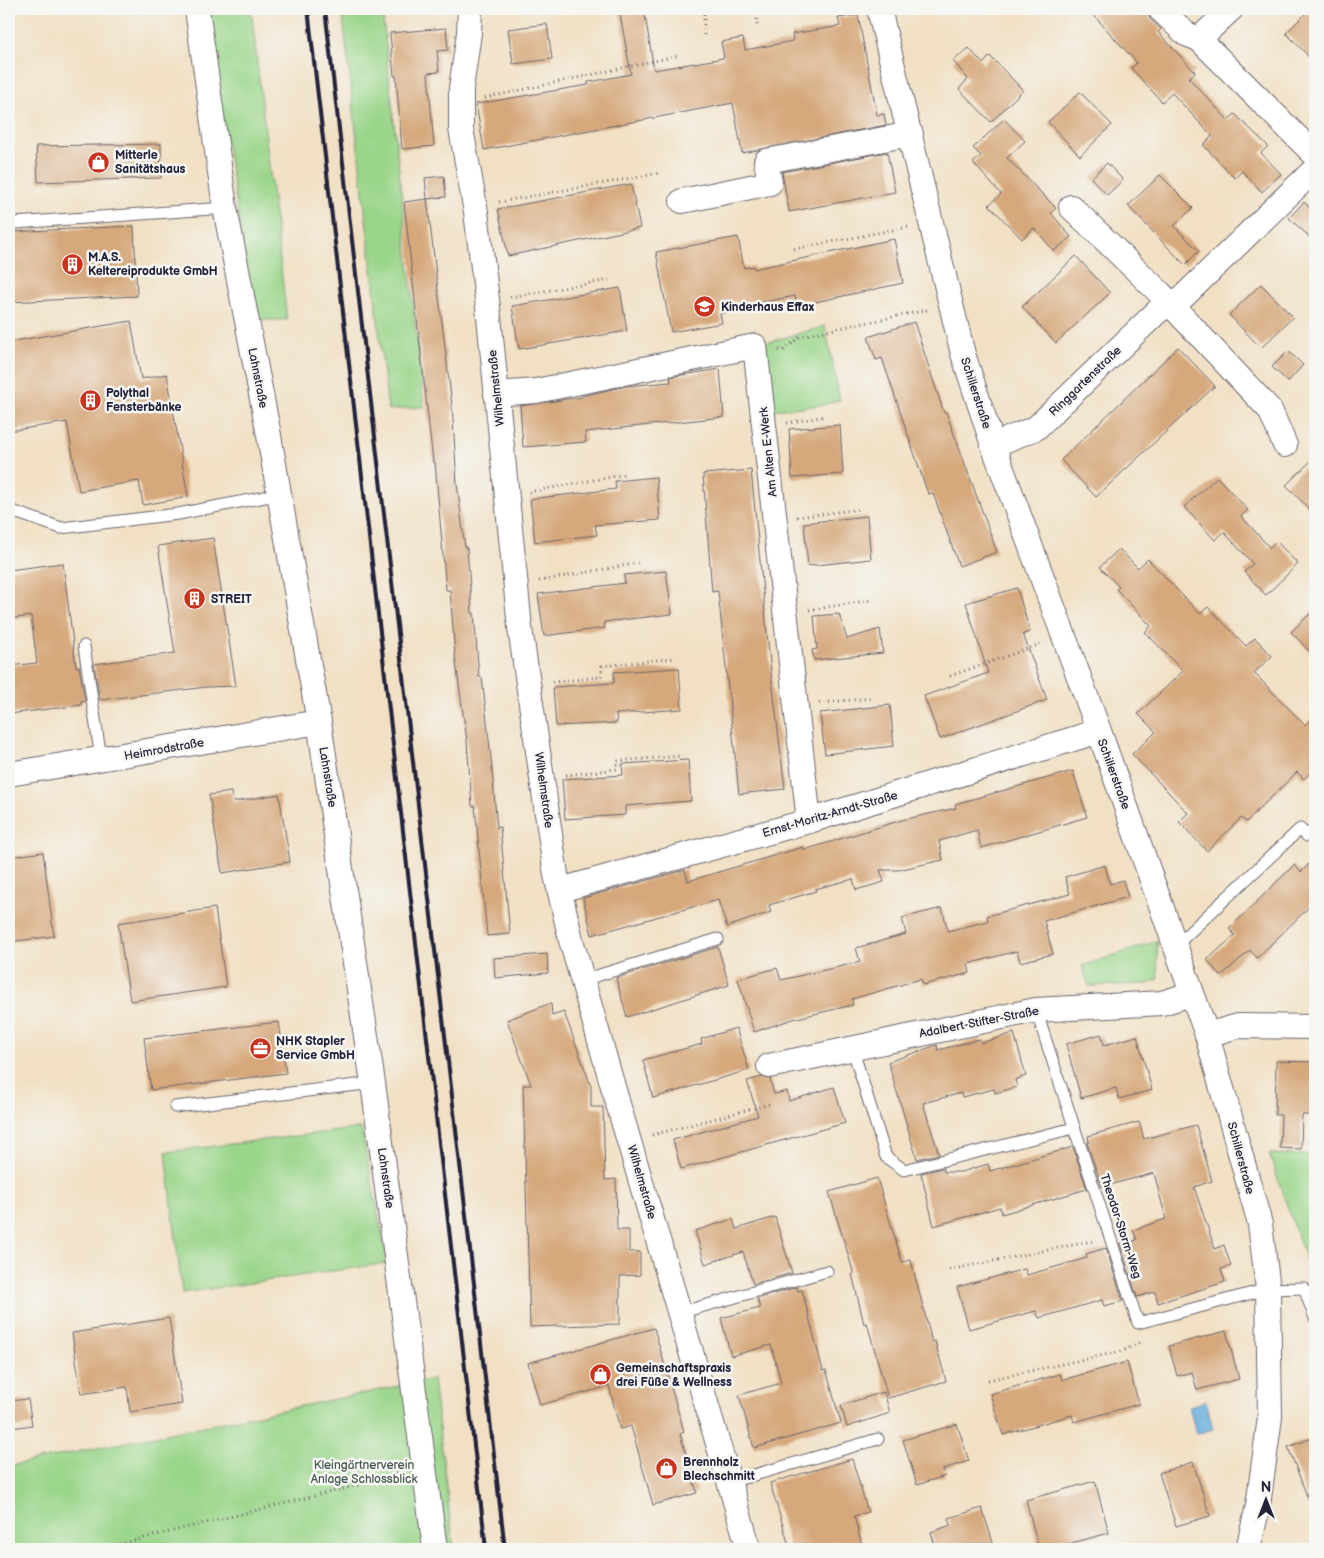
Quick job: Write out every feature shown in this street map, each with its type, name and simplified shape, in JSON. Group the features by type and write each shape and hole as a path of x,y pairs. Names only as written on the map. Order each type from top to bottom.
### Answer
{"street":[{"name":"Lahnstraße","path":"197,9 225,208 280,494 319,722 373,1082 435,1549"},
{"name":"Wilhelmstraße","path":"470,9 469,33 460,103 461,129 487,301 516,586 560,890 582,980 749,1549"},
{"name":"Schillerstraße","path":"879,9 911,134 963,354 993,446 1099,731 1207,1035 1260,1224 1268,1289 1270,1417 1258,1506 1248,1549"},
{"path":"1160,9 1186,34 1199,39 1315,155"},
{"path":"1199,39 1231,9"},
{"path":"682,201 770,183 766,161 911,134"},
{"name":"Ringgartenstraße","path":"993,446 1036,428 1158,311 1182,298 1315,170"},
{"path":"1071,208 1170,304 1270,410 1285,445"},
{"path":"496,394 536,391 755,346"},
{"name":"Am Alten E-Werk","path":"755,346 809,821"},
{"name":"Heimrodstraße","path":"9,774 319,722"},
{"name":"Ernst-Moritz-Arndt-Straße","path":"560,890 809,821 1099,731"},
{"name":"Adalbert-Stifter-Straße","path":"769,1066 1036,1010 1162,1003 1191,994"},
{"path":"1207,1035 1238,1026 1315,1027"}],"lane":[{"path":"15,223 225,208"},
{"path":"9,510 61,528 178,514 280,494"},
{"path":"84,646 101,759"},
{"path":"1175,946 1300,829 1307,836 1315,828"},
{"path":"582,980 718,939"},
{"name":"Theodor-Storm-Weg","path":"1036,1010 1138,1323 1150,1319"},
{"path":"852,1048 886,1157 904,1170 1074,1128"},
{"path":"175,1107 373,1082"},
{"path":"679,1313 827,1271"},
{"path":"1150,1319 1268,1289 1304,1288 1315,1318"},
{"path":"730,1482 878,1439"}],"path":[{"path":"704,9 704,35"},
{"path":"757,9 757,25"},
{"path":"460,103 677,56"},
{"path":"474,206 660,173"},
{"path":"794,249 932,222"},
{"path":"487,301 609,280"},
{"path":"755,346 783,351 800,336 952,305"},
{"path":"764,426 826,416"},
{"path":"506,496 628,474"},
{"path":"775,520 861,509"},
{"path":"516,586 638,563"},
{"path":"786,613 872,600"},
{"path":"950,676 1064,636"},
{"path":"529,684 601,677 602,666 675,658"},
{"path":"796,705 873,698"},
{"path":"543,777 618,769 618,761 681,756"},
{"path":"630,1141 770,1104"},
{"path":"949,1270 1110,1238"},
{"path":"988,1380 1123,1350 1145,1340 1150,1319"},
{"path":"100,1549 359,1485 424,1464"}],"green space":[{"path":"205,9 251,9 287,320 255,320"},
{"path":"342,9 382,9 424,407 388,410"},
{"path":"825,326 840,400 823,405 773,410 765,343"},
{"path":"1157,941 1158,980 1147,984 1089,986 1082,966"},
{"path":"361,1128 388,1263 182,1293 166,1152"},
{"path":"1269,1154 1315,1155 1315,1266 1308,1266"},
{"name":"Kleingärtnerverein Anlage Schlossblick","path":"433,1379 454,1549 9,1549 9,1466"}],"water":[{"path":"1206,1401 1213,1429 1196,1434 1189,1406"}],"building":[{"path":"619,9 644,9 654,70 724,58 721,42 743,38 745,50 793,41 792,34 840,26 838,18 858,15 877,115 884,114 886,125 742,153 733,103 484,150 476,104 588,85 588,82 631,74"},
{"path":"1088,9 1147,9 1150,19 1161,29 1158,32 1195,72 1189,78 1228,120 1235,114 1268,146 1261,153 1281,174 1262,192 1242,171 1235,178 1203,145 1212,136 1172,93 1162,102 1131,68 1137,63"},
{"path":"1310,9 1315,9 1315,63 1286,33"},
{"path":"547,24 552,59 513,64 508,29"},
{"path":"446,28 448,50 437,51 439,72 428,73 434,146 402,149 396,76 394,76 390,33"},
{"path":"969,48 983,64 990,56 1023,90 991,122 959,89 968,79 953,61"},
{"path":"1080,92 1112,125 1080,156 1048,122"},
{"path":"1004,119 1025,141 1007,158 1056,208 1051,213 1071,237 1054,251 1034,228 1022,239 989,205 1001,194 973,163 981,156 973,148"},
{"name":"Mitterle Sanitätshaus","path":"161,144 161,178 38,182 36,146"},
{"path":"887,152 895,192 789,212 782,172"},
{"path":"1107,163 1123,180 1107,195 1091,178"},
{"path":"1160,175 1193,208 1174,226 1199,251 1185,265 1128,206"},
{"path":"444,176 446,197 427,199 425,178"},
{"path":"631,184 640,228 508,256 498,209"},
{"path":"427,199 452,405 457,483 465,548 467,548 479,677 482,677 497,828 500,827 510,934 487,936 475,806 472,806 467,741 455,656 450,590 446,590 435,462 433,462 404,202"},
{"path":"1304,202 1315,213 1315,242 1289,218"},
{"name":"M.A.S. Keltereiprodukte GmbH","path":"134,226 137,296 9,302 9,232"},
{"path":"738,237 744,268 753,266 754,269 894,239 903,283 797,306 795,296 732,308 732,311 720,314 722,323 671,332 656,252"},
{"path":"1076,256 1110,293 1056,343 1022,307"},
{"path":"1261,284 1293,317 1261,348 1229,315"},
{"path":"620,288 627,331 519,349 512,306"},
{"name":"Polythal Fensterbänke","path":"131,321 141,379 167,374 188,497 143,505 139,481 79,491 67,422 9,431 9,342"},
{"path":"914,322 944,413 946,412 997,552 959,566 933,493 928,494 882,358 876,360 868,337"},
{"path":"1178,347 1215,386 1096,497 1061,460"},
{"path":"1288,351 1303,365 1288,382 1272,367"},
{"path":"720,369 724,417 585,432 586,442 523,447 520,406 582,397 626,386 671,382 670,377"},
{"path":"840,425 843,474 792,478 789,429"},
{"path":"1315,457 1315,515 1286,485"},
{"path":"751,470 770,663 785,789 739,794 718,591 712,592 703,474"},
{"path":"656,477 660,520 595,525 597,535 535,542 530,499 616,489 615,481"},
{"path":"1217,477 1248,510 1241,516 1270,548 1276,541 1298,564 1266,595 1244,572 1253,564 1224,532 1215,540 1184,507"},
{"path":"867,516 871,559 808,566 804,523"},
{"name":"STREIT","path":"213,538 236,686 207,687 100,700 94,664 175,653 158,546"},
{"path":"1119,549 1138,568 1148,559 1200,614 1208,607 1246,646 1255,638 1272,656 1254,673 1305,725 1315,715 1315,768 1304,779 1297,772 1246,822 1241,818 1207,851 1179,822 1188,813 1132,754 1156,732 1138,714 1183,671 1145,632 1151,626 1116,589 1119,587 1100,567"},
{"path":"63,563 76,667 79,666 85,701 81,702 81,705 9,714 9,666 37,663 31,616 9,619 9,570"},
{"path":"666,571 672,614 604,622 605,628 544,636 538,594 625,583 624,575"},
{"path":"1017,588 1030,632 1023,634 1047,700 940,739 924,696 988,673 966,603"},
{"path":"1315,609 1315,657 1291,632"},
{"path":"839,614 847,639 880,629 883,653 814,660 812,650 817,649 814,616"},
{"path":"679,668 682,709 616,714 617,723 556,726 553,687 614,683 614,672"},
{"path":"890,705 894,746 825,754 820,713"},
{"path":"688,760 691,801 625,806 625,815 565,819 562,779 623,775 622,764"},
{"path":"1073,771 1087,817 981,848 977,830 939,841 943,860 898,870 880,870 884,882 856,890 853,879 815,889 816,891 769,905 771,912 727,927 718,900 592,935 583,898 685,870 688,881 803,847 804,850 902,820 956,808 955,804"},
{"path":"231,792 233,802 279,794 290,862 222,873 209,795"},
{"path":"43,852 54,936 9,942 9,857"},
{"path":"1315,858 1315,901 1257,958 1250,950 1221,976 1207,960 1235,935 1229,929 1294,865 1301,872"},
{"path":"1105,865 1110,884 1123,880 1128,897 1044,921 1053,954 1020,962 1017,951 968,964 970,973 923,985 921,979 852,999 853,1005 793,1019 754,1032 738,979 777,968 781,980 860,962 856,948 906,934 902,918 942,908 948,931 988,921 987,916 1070,894 1065,877"},
{"path":"215,908 226,987 130,1001 118,923"},
{"path":"718,947 729,985 627,1017 616,978"},
{"path":"547,954 548,973 495,978 494,958"},
{"path":"551,1003 552,1016 564,1012 591,1086 591,1107 603,1107 605,1180 616,1179 617,1230 629,1230 629,1252 640,1252 640,1275 620,1276 620,1324 530,1327 523,1085 531,1085 507,1020"},
{"path":"279,1022 286,1073 151,1090 144,1038"},
{"path":"736,1028 749,1070 653,1098 643,1060 702,1044 701,1039"},
{"path":"1014,1033 1026,1076 1015,1080 1017,1087 995,1093 994,1089 962,1097 961,1093 923,1103 939,1154 917,1159 888,1062 937,1045 938,1050 980,1039 981,1043"},
{"path":"1101,1034 1104,1045 1137,1036 1152,1090 1119,1099 1116,1088 1081,1098 1066,1044"},
{"path":"1276,1061 1315,1062 1315,1115 1302,1115 1301,1149 1280,1148 1281,1115 1275,1115"},
{"path":"762,1077 770,1079 774,1094 787,1091 789,1101 834,1087 845,1123 681,1169 673,1140 758,1116 747,1081"},
{"path":"1139,1122 1144,1139 1196,1125 1212,1181 1194,1187 1215,1249 1224,1245 1231,1266 1221,1269 1225,1282 1158,1303 1155,1292 1137,1297 1120,1244 1137,1240 1133,1230 1166,1219 1154,1173 1102,1187 1087,1143 1089,1142 1088,1136"},
{"path":"1073,1147 1087,1189 1002,1214 1000,1207 934,1226 921,1173 943,1168 944,1172 961,1172 988,1164 990,1171"},
{"path":"877,1178 902,1262 911,1260 932,1342 935,1341 946,1381 888,1398 867,1323 864,1324 852,1274 854,1274 829,1192"},
{"path":"775,1217 792,1273 753,1284 743,1252 705,1264 695,1231 733,1219 736,1229"},
{"path":"1106,1248 1123,1301 1104,1306 1102,1300 1039,1318 1036,1311 969,1329 957,1287 1025,1269 1027,1275 1087,1258 1086,1254"},
{"path":"797,1287 798,1291 802,1290 823,1371 826,1370 841,1423 754,1448 739,1395 781,1383 771,1345 731,1356 721,1318 760,1308 757,1299"},
{"path":"169,1318 182,1404 130,1412 127,1387 81,1394 72,1333"},
{"name":"Gemeinschaftspraxis drei Füße & Wellness","path":"654,1328 684,1432 680,1434 697,1493 653,1505 631,1426 620,1429 609,1386 540,1405 528,1363"},
{"path":"1226,1331 1239,1379 1197,1390 1192,1372 1177,1376 1169,1346"},
{"path":"1127,1362 1139,1404 1074,1422 1072,1415 1003,1435 990,1394 1060,1374 1062,1380"},
{"path":"884,1392 890,1413 847,1427 841,1405"},
{"path":"28,1399 32,1425 12,1428 9,1401"},
{"path":"957,1424 969,1461 943,1469 945,1476 917,1485 903,1440"},
{"path":"1315,1437 1315,1513 1314,1514 1288,1447"},
{"path":"852,1459 868,1512 854,1516 863,1549 790,1549 770,1483"},
{"path":"1193,1462 1210,1516 1176,1526 1159,1473"},
{"path":"1095,1481 1109,1533 1049,1549 1039,1549 1026,1500"},
{"path":"982,1508 995,1549 936,1549 931,1532 951,1525 949,1518"}],"railway":[{"path":"308,9 486,1549"},
{"path":"325,9 505,1549"}],"place":[{"name":"Mitterle Sanitätshaus","path":"99,162"},
{"name":"M.A.S. Keltereiprodukte GmbH","path":"72,264"},
{"name":"Kinderhaus Effax","path":"705,307"},
{"name":"Polythal Fensterbänke","path":"90,400"},
{"name":"STREIT","path":"195,599"},
{"name":"NHK Stapler Service GmbH","path":"260,1048"},
{"name":"Gemeinschaftspraxis drei Füße & Wellness","path":"600,1375"},
{"name":"Brennholz Blechschmitt","path":"667,1469"}]}
